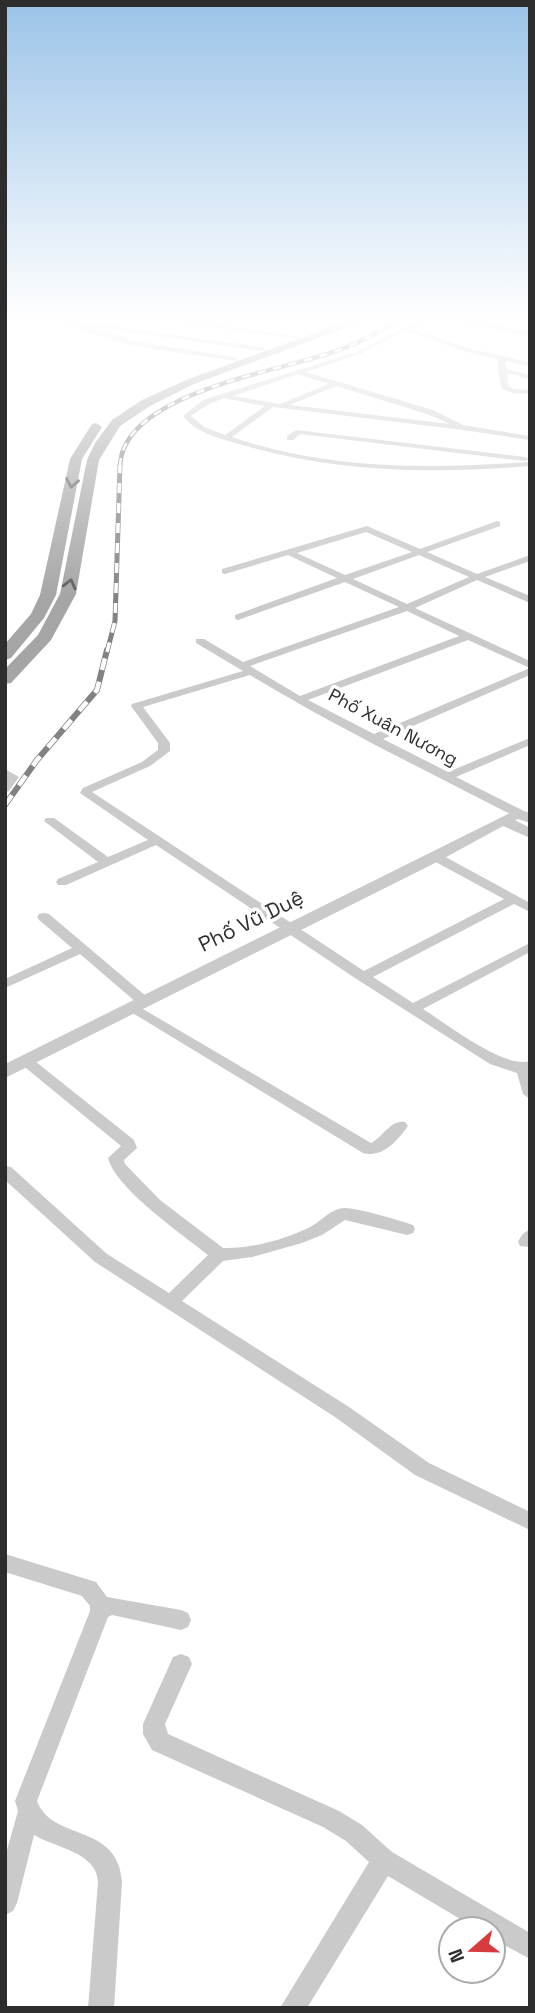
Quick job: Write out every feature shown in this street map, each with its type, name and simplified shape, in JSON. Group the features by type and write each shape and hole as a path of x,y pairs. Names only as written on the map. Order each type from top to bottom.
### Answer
{"main road":[{"path":"5,655 38,615 48,595 76,459 84,442 99,423 115,412"},
{"path":"5,679 30,656 58,617 72,575 93,460 101,443 116,423 133,412"},
{"path":"38,615 58,617"}],"street":[{"path":"193,412 187,416 192,423 285,455 387,469 452,470 530,462"},
{"path":"227,437 261,412"},
{"path":"306,412 460,427 530,438"},
{"path":"427,412 460,427"},
{"path":"439,449 460,427"},
{"path":"290,438 302,428 530,462"},
{"path":"238,617 497,524"},
{"path":"225,571 370,529 530,600"},
{"path":"288,552 530,665"},
{"path":"530,558 246,669 136,706 164,743 163,751 146,764 87,790 90,797 155,841 495,1061 527,1068 530,1094"},
{"path":"299,700 468,636"},
{"name":"Phố Xuân Nương","path":"200,641 299,700 446,777 522,824"},
{"path":"373,739 530,671"},
{"path":"446,777 530,741"},
{"path":"5,772 13,777 5,789"},
{"path":"50,821 106,862"},
{"name":"Phố Vũ Duệ","path":"5,1072 136,1003 436,857 522,824"},
{"path":"62,882 155,841"},
{"path":"436,857 530,908"},
{"path":"363,977 514,899"},
{"path":"44,917 83,948 136,1003 369,1149 378,1148 400,1126"},
{"path":"414,1008 530,947"},
{"path":"5,984 83,948"},
{"path":"26,1061 129,1144 129,1148 116,1158 117,1166 154,1204 219,1254 226,1256 306,1235 344,1214 407,1229"},
{"path":"5,1171 101,1258 342,1412 422,1469 530,1522"},
{"path":"170,1303 219,1254"},
{"path":"5,1563 89,1589 100,1603 100,1611 26,1801 28,1815 5,1903"},
{"path":"100,1611 110,1605 181,1620"},
{"path":"181,1664 154,1724 154,1734 160,1742 331,1819 354,1833 384,1860 530,1947"},
{"path":"28,1815 39,1826 91,1851 107,1865 110,1882 100,2008"},
{"path":"292,2008 384,1860"}],"railway":[{"path":"120,466 127,442 146,421 160,412"},
{"path":"107,652 115,621 120,465"},
{"path":"5,805 37,760 97,690 107,650"}]}
